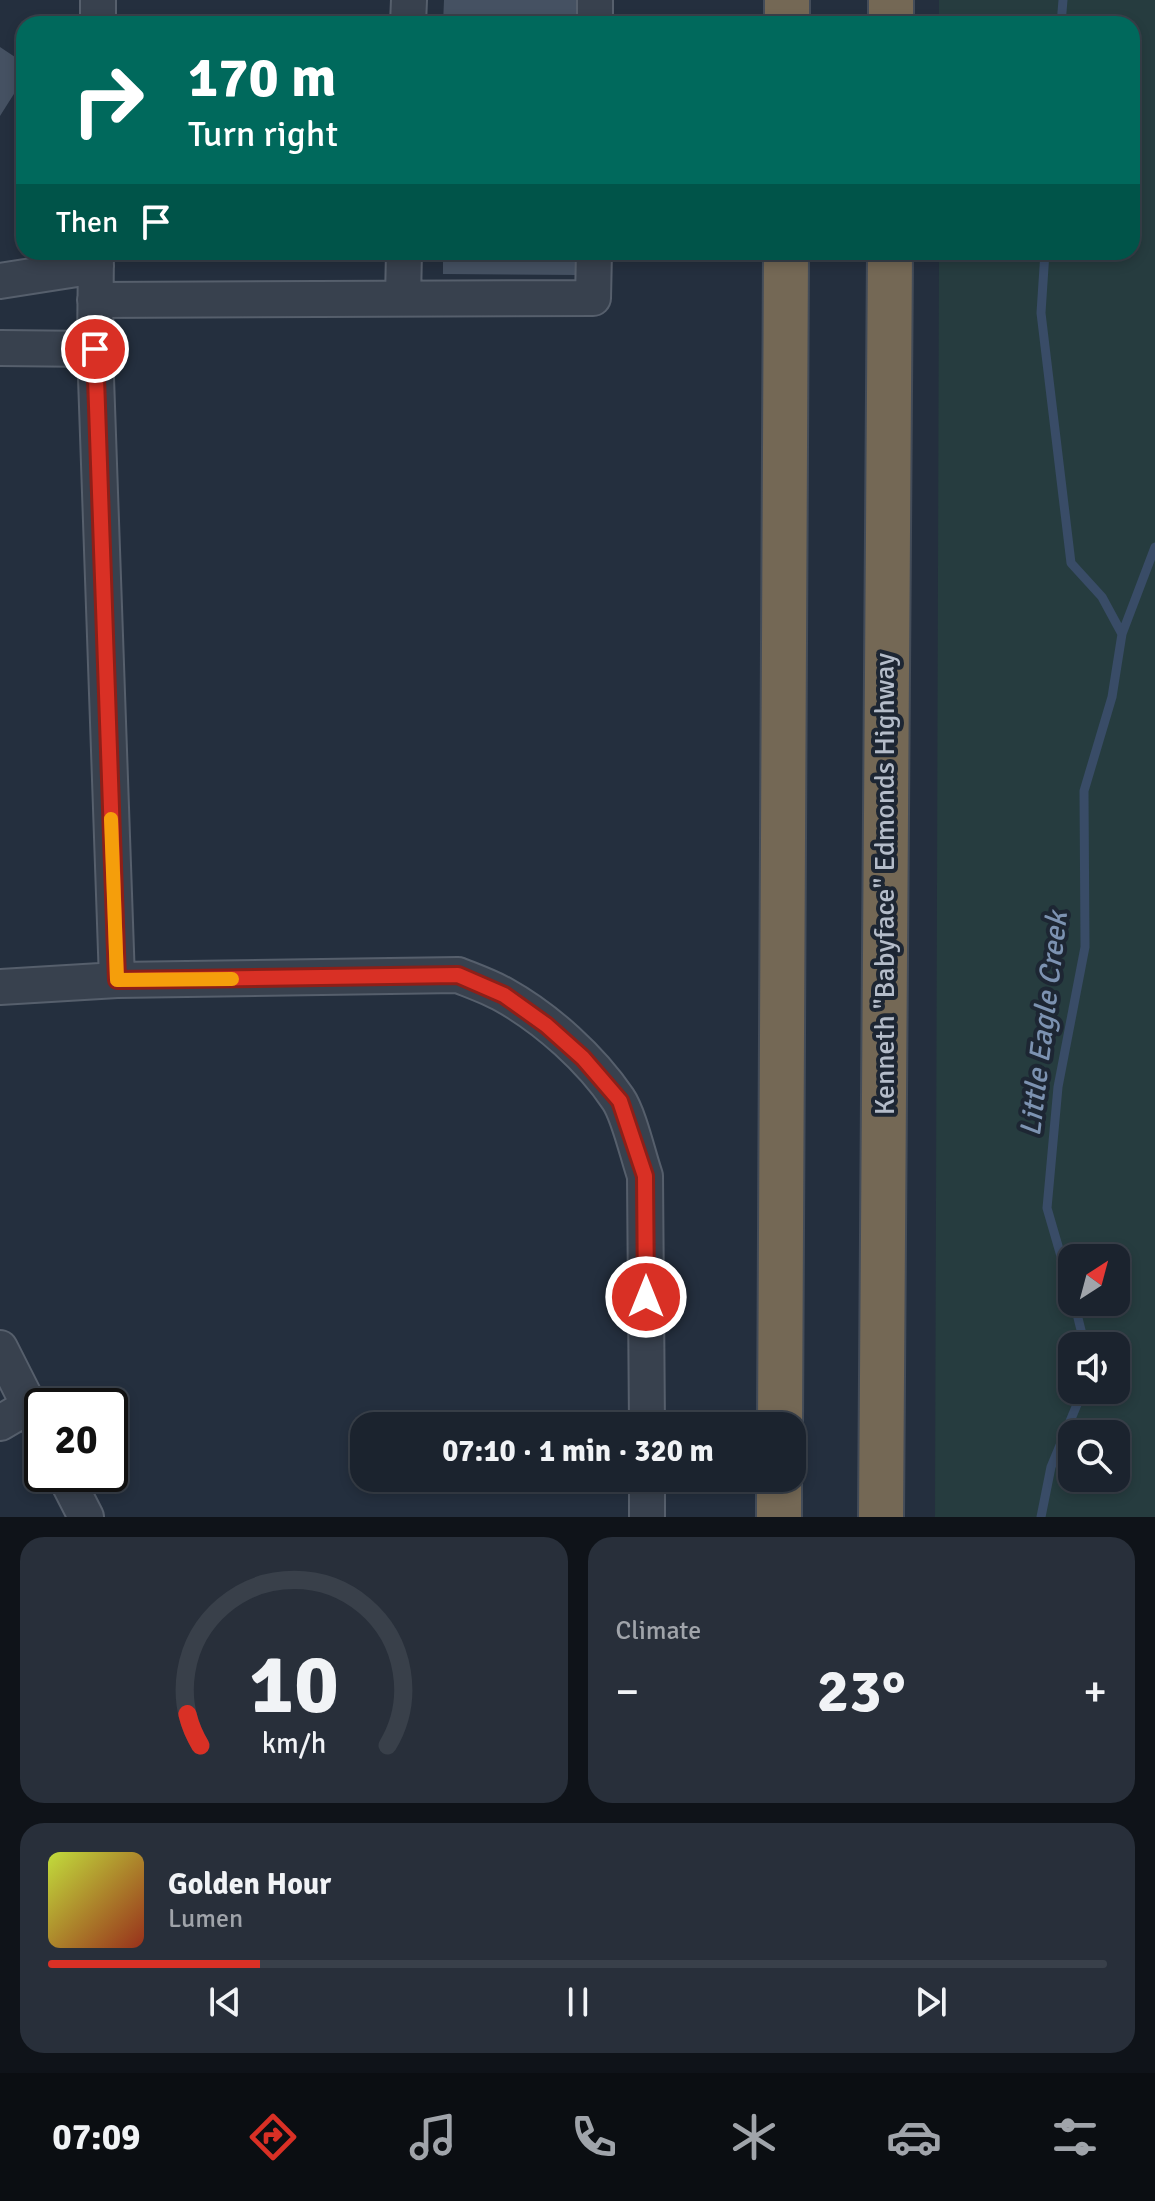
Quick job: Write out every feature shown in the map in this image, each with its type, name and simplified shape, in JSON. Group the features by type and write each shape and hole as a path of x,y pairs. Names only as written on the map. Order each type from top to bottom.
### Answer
{"highway":[{"path":"780,1412 786,260"},
{"name":"Kenneth \"Babyface\" Edmonds Highway","path":"881,1517 890,260"},
{"path":"779,1492 779,1517"}],"street":[{"path":"0,281 92,260"},
{"path":"96,260 95,349 117,980"},
{"path":"403,298 404,260"},
{"path":"95,300 593,298 594,260"},
{"path":"0,348 95,349"},
{"path":"0,987 117,980 458,975 504,995 546,1025 583,1058 620,1101 645,1176 647,1412"},
{"path":"0,1348 24,1395"},
{"path":"0,1423 24,1420"},
{"path":"73,1492 86,1517"},
{"path":"647,1492 647,1517"}],"green space":[{"path":"939,0 1155,0 1155,1517 935,1517 939,260 1140,260 1140,16 939,16"}],"building":[{"path":"444,0 578,0 578,16 443,16"},
{"path":"0,47 16,58 16,91 0,116"},
{"path":"443,260 577,260 577,275 443,274"}],"waterway":[{"name":"Little Eagle Creek","path":"1062,16 1063,0"},
{"name":"Little Eagle Creek","path":"1044,260 1041,313 1071,563 1102,597 1122,634 1112,697 1084,791 1085,947 1058,1087 1047,1208 1058,1246"},
{"path":"1122,634 1155,547"},
{"name":"Little Eagle Creek","path":"1078,1316 1082,1332"},
{"name":"Little Eagle Creek","path":"1041,1517 1051,1467 1077,1404"}],"slow traffic":[{"path":"111,819 117,980 232,979"}],"route":[{"path":"95,349 117,980 458,975 504,995 546,1025 583,1058 620,1101 645,1176 646,1297"}]}
